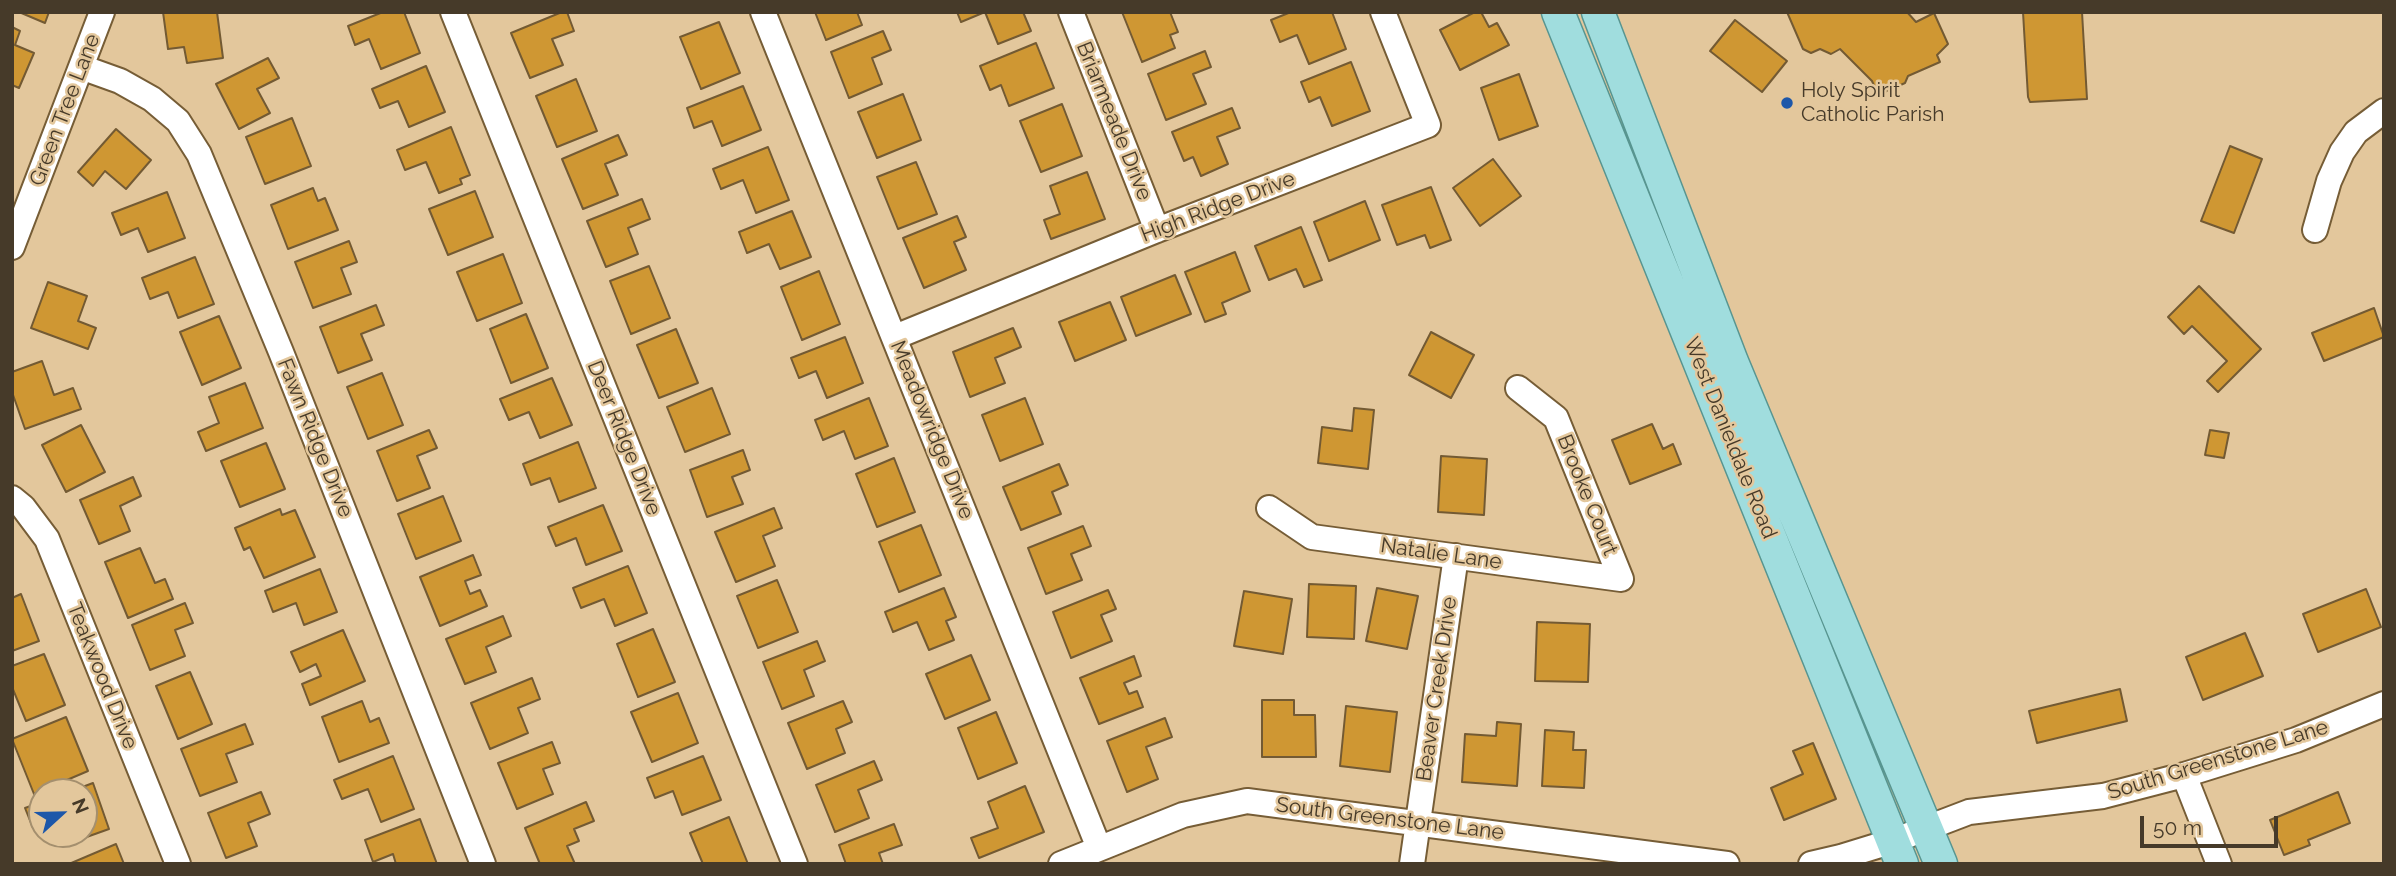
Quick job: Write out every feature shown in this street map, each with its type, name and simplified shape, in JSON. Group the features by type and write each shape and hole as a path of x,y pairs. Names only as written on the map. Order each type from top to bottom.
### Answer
{"main road":[{"name":"West Danieldale Road","path":"1558,12 1898,852"},
{"name":"West Danieldale Road","path":"1602,21 1732,362 1941,864"},
{"path":"1570,43 1602,21"},
{"path":"1655,252 1685,239"},
{"path":"1744,472 1773,461"}],"street":[{"name":"Green Tree Lane","path":"12,247 102,12"},
{"name":"Deer Ridge Drive","path":"453,12 795,864"},
{"name":"Meadowridge Drive","path":"764,12 1099,848"},
{"name":"Briarmeade Drive","path":"1070,12 1157,230"},
{"name":"High Ridge Drive","path":"895,337 1157,230 1428,125 1382,12"},
{"name":"Fawn Ridge Drive","path":"81,67 120,81 152,99 178,121 199,155 276,340 483,864"},
{"path":"2315,230 2329,181 2342,152 2356,132 2384,111"},
{"name":"Brooke Court","path":"1518,388 1556,418 1621,579"},
{"name":"Teakwood Drive","path":"12,498 23,507 47,539 178,864"},
{"name":"Natalie Lane","path":"1269,508 1312,537 1621,579"},
{"name":"Beaver Creek Drive","path":"1412,864 1456,556"},
{"name":"South Greenstone Lane","path":"1811,864 1898,852 1926,827 1969,812 2103,796 2184,775 2296,740 2384,704"},
{"path":"2184,775 2219,864"},
{"name":"South Greenstone Lane","path":"1061,864 1183,816 1247,801 1727,864"}],"building":[{"path":"19,12 49,12 45,23"},
{"path":"163,12 217,12 223,58 187,63 184,47 168,49"},
{"path":"383,12 404,12 420,53 381,69 369,39 355,45 348,26"},
{"path":"567,12 574,31 552,39 563,65 530,78 511,33"},
{"path":"815,12 857,12 862,25 826,40"},
{"path":"957,12 985,12 961,22"},
{"path":"985,12 1023,12 1031,31 998,44"},
{"path":"1122,12 1170,12 1178,32 1170,35 1175,48 1142,62"},
{"path":"1291,12 1332,12 1346,49 1309,64 1297,35 1280,42 1271,20"},
{"path":"1475,12 1481,12 1489,27 1497,23 1509,45 1460,70 1440,30"},
{"path":"1787,12 1907,12 1916,22 1934,13 1948,44 1937,55 1940,62 1908,76 1905,83 1878,95 1872,81 1840,49 1831,54 1820,49 1811,53 1803,49"},
{"path":"2023,12 2082,12 2087,99 2030,102"},
{"path":"1735,20 1787,61 1762,92 1710,51"},
{"path":"719,22 740,73 701,89 680,37"},
{"path":"12,27 20,31 15,45 34,53 19,88 12,85"},
{"path":"883,31 891,50 872,58 882,84 849,98 831,52"},
{"path":"1036,43 1054,88 1009,106 1001,85 990,90 980,66"},
{"path":"1205,51 1211,67 1193,74 1206,104 1166,120 1148,74"},
{"path":"268,58 279,78 257,89 270,113 239,129 216,84"},
{"path":"1351,62 1370,111 1332,126 1320,97 1309,102 1301,82"},
{"path":"426,66 445,112 409,127 398,101 380,108 372,89"},
{"path":"1519,74 1538,126 1499,140 1481,88"},
{"path":"576,79 597,131 557,147 536,96"},
{"path":"743,86 761,130 722,146 712,121 694,128 687,108"},
{"path":"903,94 921,140 877,158 858,112"},
{"path":"1062,104 1082,156 1041,172 1020,121"},
{"path":"1232,108 1240,128 1217,137 1228,164 1201,176 1193,157 1184,161 1172,132"},
{"path":"292,118 311,166 265,184 246,137"},
{"path":"451,127 470,175 460,179 462,184 439,193 426,162 405,170 397,150"},
{"path":"116,129 151,160 126,189 105,171 93,186 78,172"},
{"path":"618,135 627,155 605,164 618,195 583,209 562,159"},
{"path":"2230,146 2262,159 2234,233 2201,221"},
{"path":"768,147 789,200 756,213 743,180 721,189 713,169"},
{"path":"1493,159 1521,196 1480,226 1453,188"},
{"path":"916,162 937,214 898,229 877,177"},
{"path":"1087,172 1105,219 1051,239 1044,220 1060,214 1050,186"},
{"path":"1431,187 1451,240 1430,248 1425,235 1397,245 1382,205"},
{"path":"313,188 318,201 325,198 338,230 288,249 271,205"},
{"path":"475,191 493,237 448,255 429,209"},
{"path":"167,192 185,238 148,252 138,228 121,235 112,213"},
{"path":"642,199 650,219 628,228 638,254 606,267 587,221"},
{"path":"1365,201 1380,240 1329,261 1314,222"},
{"path":"792,211 811,257 780,269 769,244 747,253 739,232"},
{"path":"957,216 966,237 954,242 966,270 924,288 903,238"},
{"path":"1301,227 1322,280 1304,287 1296,269 1269,280 1255,246"},
{"path":"349,241 357,262 341,268 351,294 313,308 295,262"},
{"path":"1235,252 1250,291 1222,303 1226,314 1205,322 1185,272"},
{"path":"503,254 522,303 477,321 457,272"},
{"path":"195,257 214,304 178,318 168,292 150,299 142,278"},
{"path":"649,266 670,318 631,334 610,281"},
{"path":"819,271 840,324 802,340 781,287"},
{"path":"1175,275 1191,314 1136,336 1121,297"},
{"path":"48,282 87,296 78,321 96,328 88,349 31,328"},
{"path":"2199,286 2261,349 2218,392 2207,381 2227,361 2192,326 2184,334 2168,317"},
{"path":"1110,302 1126,340 1075,361 1059,322"},
{"path":"376,305 384,325 361,334 372,360 338,373 320,327"},
{"path":"2374,308 2384,337 2324,361 2312,333"},
{"path":"526,314 548,368 511,383 490,329"},
{"path":"219,316 241,368 202,385 180,332"},
{"path":"1013,328 1021,347 995,358 1005,383 970,397 953,352"},
{"path":"676,329 698,383 659,398 637,345"},
{"path":"1431,332 1474,355 1451,398 1409,375"},
{"path":"845,337 863,383 827,398 816,371 799,378 791,358"},
{"path":"42,361 54,395 73,388 81,409 25,429 12,392 12,372"},
{"path":"382,373 403,425 368,439 347,387"},
{"path":"552,378 572,425 540,438 529,412 509,420 500,399"},
{"path":"245,383 263,428 206,451 198,432 219,423 209,397"},
{"path":"712,388 730,434 685,452 667,407"},
{"path":"869,398 888,446 855,459 844,431 823,440 815,420"},
{"path":"1025,398 1043,444 1000,461 982,415"},
{"path":"1354,408 1374,410 1368,469 1318,463 1322,427 1352,431"},
{"path":"1652,424 1663,449 1673,444 1681,464 1630,484 1612,440"},
{"path":"81,425 105,472 66,492 42,445"},
{"path":"429,430 437,448 417,456 430,488 397,501 377,451"},
{"path":"2210,430 2229,433 2224,458 2205,455"},
{"path":"578,442 596,488 559,502 550,478 531,485 523,464"},
{"path":"266,443 285,489 240,507 221,461"},
{"path":"743,450 750,470 732,477 743,504 707,517 690,470"},
{"path":"1441,456 1487,459 1484,515 1438,512"},
{"path":"894,458 915,512 877,527 856,474"},
{"path":"1059,464 1068,485 1052,492 1061,514 1021,530 1003,487"},
{"path":"133,477 141,496 120,506 130,531 99,544 80,500"},
{"path":"443,496 461,541 416,559 398,514"},
{"path":"603,505 622,551 586,565 576,538 556,546 548,527"},
{"path":"774,508 782,528 763,536 775,566 736,582 715,532"},
{"path":"280,509 282,515 295,510 315,557 264,578 250,547 244,550 235,528"},
{"path":"921,525 941,575 899,592 879,542"},
{"path":"1083,526 1091,546 1071,554 1082,580 1046,594 1028,548"},
{"path":"140,548 155,583 165,579 173,599 128,618 105,562"},
{"path":"473,555 481,575 465,581 470,594 480,590 487,606 440,626 420,577"},
{"path":"628,566 647,613 615,626 604,599 581,608 573,588"},
{"path":"320,569 337,612 304,625 296,603 273,612 265,591"},
{"path":"777,580 798,632 758,648 737,596"},
{"path":"1309,584 1356,586 1354,639 1307,637"},
{"path":"944,588 956,617 946,621 954,640 929,650 917,622 893,632 885,612"},
{"path":"1377,588 1418,596 1407,649 1366,641"},
{"path":"2366,589 2381,627 2318,652 2303,614"},
{"path":"1108,590 1116,609 1101,615 1112,641 1071,658 1053,612"},
{"path":"1244,591 1292,599 1283,654 1234,646"},
{"path":"21,594 39,641 12,651 12,598"},
{"path":"185,603 193,623 175,630 185,656 150,670 132,625"},
{"path":"503,616 511,636 486,647 496,672 465,684 446,639"},
{"path":"1537,622 1590,624 1588,682 1535,681"},
{"path":"653,629 675,682 638,697 617,644"},
{"path":"343,630 365,681 310,705 302,684 321,676 316,664 300,672 291,652"},
{"path":"2245,633 2263,676 2203,700 2186,657"},
{"path":"817,641 825,661 804,670 814,696 782,709 763,662"},
{"path":"44,654 65,705 26,721 12,687 12,666"},
{"path":"971,655 990,700 945,719 926,674"},
{"path":"1134,656 1141,676 1124,683 1129,694 1137,691 1143,707 1099,724 1080,678"},
{"path":"190,672 212,724 178,739 156,686"},
{"path":"532,678 540,699 518,708 528,733 490,749 471,703"},
{"path":"2120,689 2127,721 2037,743 2029,711"},
{"path":"678,693 698,743 652,762 631,712"},
{"path":"1262,700 1294,700 1294,715 1315,715 1316,757 1262,757"},
{"path":"362,701 370,722 379,718 389,743 339,762 322,717"},
{"path":"843,701 852,722 836,729 845,753 807,769 788,723"},
{"path":"1346,706 1397,712 1390,772 1340,766"},
{"path":"996,712 1017,763 978,779 958,728"},
{"path":"66,717 88,771 72,778 28,779 12,739"},
{"path":"1165,718 1172,737 1146,747 1158,779 1127,792 1107,741"},
{"path":"1497,722 1521,724 1517,786 1462,782 1465,734 1496,736"},
{"path":"245,724 253,744 226,754 237,782 200,796 181,749"},
{"path":"1545,730 1574,732 1573,750 1586,750 1584,788 1542,786"},
{"path":"552,742 560,763 543,769 553,794 517,809 498,763"},
{"path":"1813,743 1836,799 1784,820 1771,788 1803,774 1793,751"},
{"path":"393,756 414,809 381,822 368,789 342,799 334,780"},
{"path":"703,756 721,800 682,815 673,791 655,798 647,778"},
{"path":"874,761 882,780 858,790 869,818 835,832 816,785"},
{"path":"1025,786 1044,832 979,858 971,838 998,828 988,802"},
{"path":"261,792 270,814 248,823 257,846 226,858 208,813"},
{"path":"2338,792 2350,823 2308,840 2310,845 2284,855 2270,820"},
{"path":"98,797 109,829 98,833"},
{"path":"586,802 594,821 574,829 579,841 567,846 575,864 540,864 525,828"},
{"path":"729,817 748,864 703,864 690,833"},
{"path":"420,819 437,864 396,864 393,854 373,862 365,840"},
{"path":"894,824 902,845 879,853 883,864 846,864 839,845"},
{"path":"116,844 124,864 69,864"}],"place":[{"name":"Holy Spirit Catholic Parish","path":"1787,103"}]}
